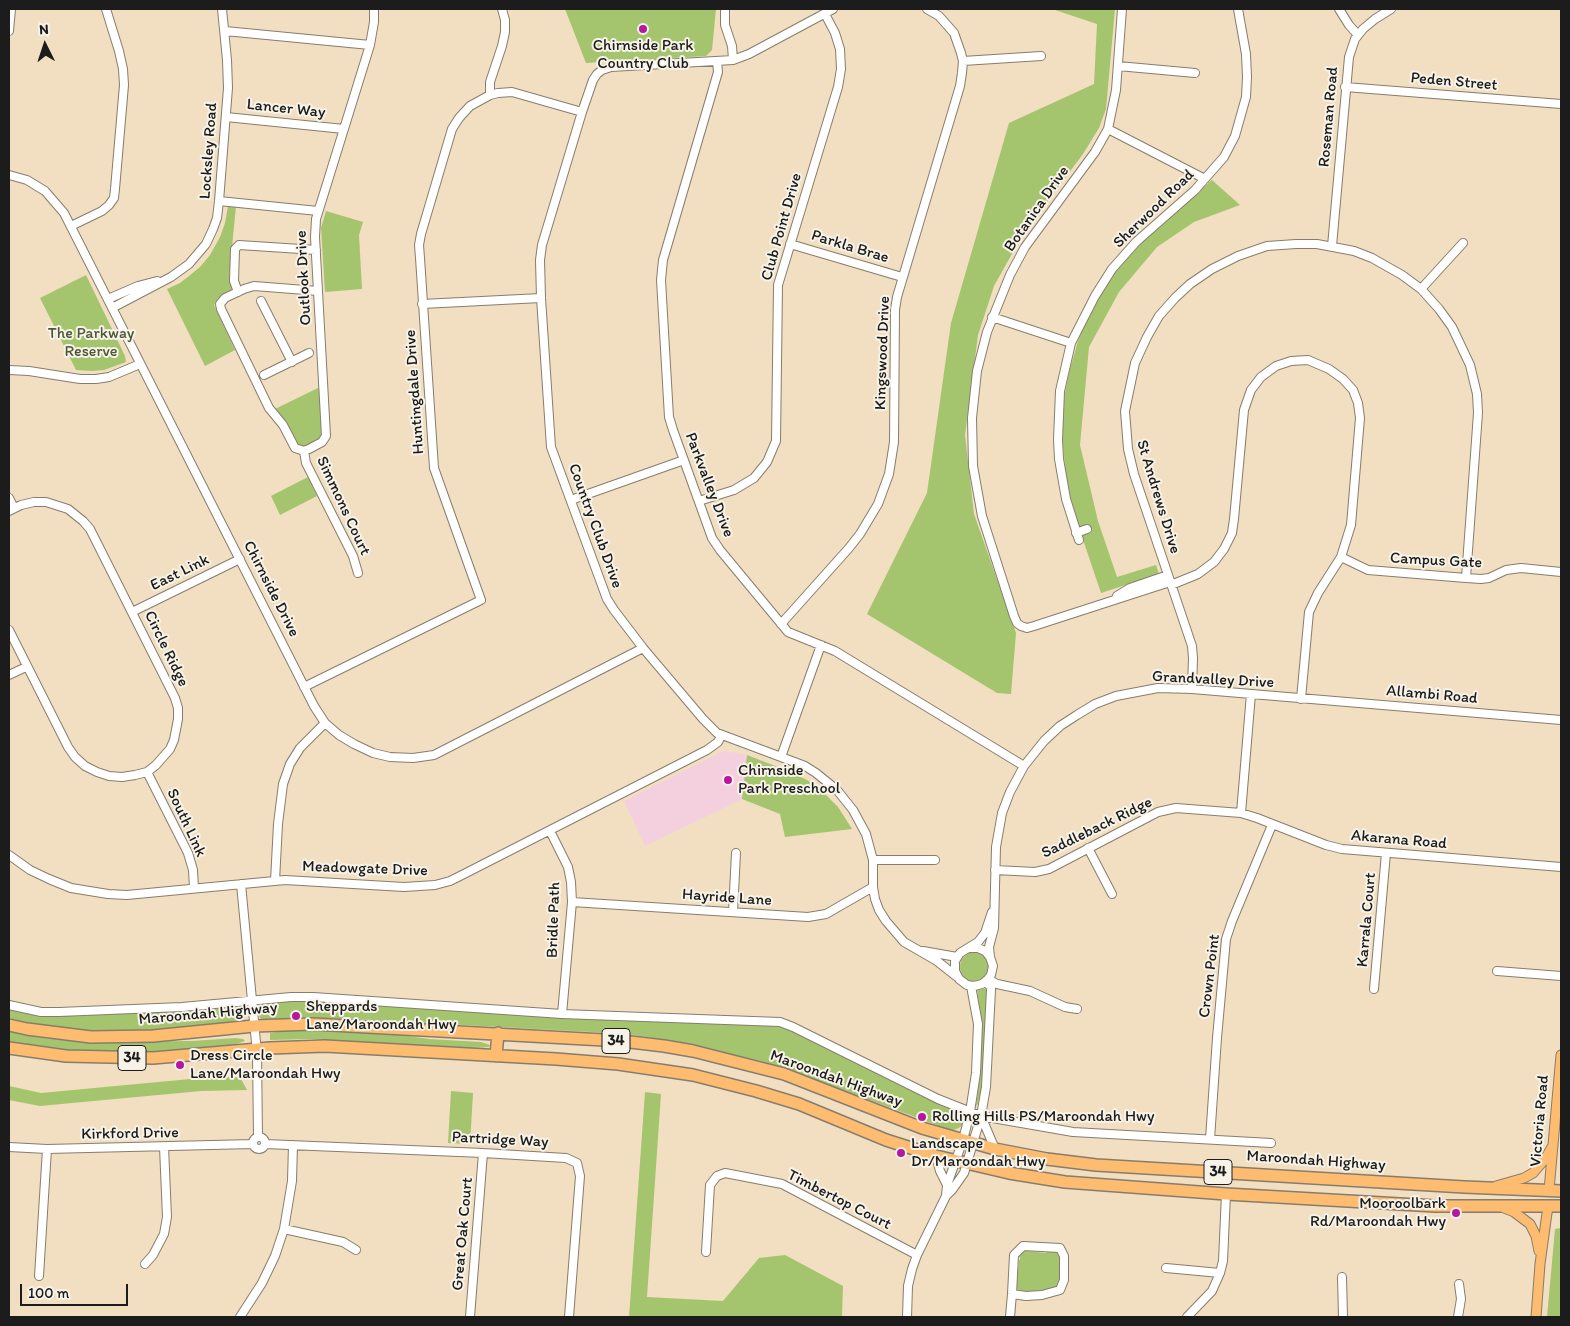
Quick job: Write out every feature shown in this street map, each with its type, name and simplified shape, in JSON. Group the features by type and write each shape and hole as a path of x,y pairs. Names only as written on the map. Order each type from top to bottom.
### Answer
{"highway":[{"name":"Maroondah Highway","path":"9,1025 27,1030 66,1035 126,1037 254,1026 313,1024 622,1041 693,1051 784,1074 922,1128 995,1149 1047,1158 1096,1165 1491,1188 1561,1190"},
{"path":"496,1056 498,1033"},
{"name":"34","path":"9,1048 66,1056 119,1058 194,1056 256,1049 334,1047 618,1064 693,1075 756,1091 799,1104 886,1140 956,1162 1065,1182 1226,1194 1435,1206 1561,1206"},
{"path":"1548,1206 1549,1190"}],"main road":[{"name":"Victoria Road","path":"1549,1190 1561,1055"},
{"path":"1491,1188 1524,1178 1533,1173 1545,1159 1554,1144"},
{"path":"1499,1206 1514,1212 1530,1224 1536,1236 1540,1264"},
{"path":"1536,1317 1540,1264 1548,1206"}],"street":[{"path":"9,31 11,9"},
{"path":"71,226 102,211 114,198 124,85 119,51 106,9"},
{"name":"Locksley Road","path":"112,308 171,277 189,264 206,244 217,218 228,88 222,9"},
{"name":"Outlook Drive","path":"304,451 324,441 326,436 314,230 318,211 370,45 374,9"},
{"path":"490,95 490,82 505,32 505,20 502,9"},
{"path":"724,9 725,25 732,46 734,60"},
{"path":"717,61 734,60 749,54 833,9"},
{"name":"Kingswood Drive","path":"781,624 849,548 878,504 889,474 894,442 895,310 897,297 960,86 963,61 959,43 954,33 938,16 927,9"},
{"name":"Botanica Drive","path":"1122,9 1114,107 1108,129 1095,152 1024,247 992,317 982,348 977,371 972,418 973,466 982,516 1017,623 1027,628 1170,580 1198,574 1214,562 1224,549 1232,533 1244,410 1251,390 1261,377 1276,366 1291,361 1308,360 1329,369 1343,379 1353,390 1358,403 1360,418 1351,525 1341,557 1318,593 1309,612 1302,699"},
{"name":"Sherwood Road","path":"1087,529 1078,536 1066,499 1059,459 1060,391 1071,343 1095,296 1123,256 1136,242 1195,190 1224,157 1235,136 1246,97 1248,77 1238,9"},
{"path":"1339,9 1358,35"},
{"name":"Roseman Road","path":"1332,246 1349,57 1358,35 1369,24 1391,9"},
{"name":"Club Point Drive","path":"699,501 734,490 754,478 767,462 776,441 778,285 838,86 841,69 840,49 835,33 825,14"},
{"path":"225,31 370,45"},
{"path":"963,61 1041,56"},
{"name":"Country Club Drive","path":"717,61 611,67 599,71 593,80 542,245 540,260 551,447 607,599 643,648 703,719 721,736 781,757 816,773 837,790 861,822 873,860 873,887 879,910 886,921 900,939 956,976"},
{"name":"Parkvalley Drive","path":"717,61 718,72 661,270 668,406 673,430 712,538 788,632 836,651 1024,766"},
{"path":"1118,66 1195,73"},
{"name":"Peden Street","path":"1345,87 1561,104"},
{"name":"Huntingdale Drive","path":"304,687 482,600 434,468 419,245 452,130 459,118 470,106 490,95 512,92 582,112"},
{"name":"Lancer Way","path":"226,117 344,129"},
{"path":"1108,129 1205,179"},
{"name":"Chirnside Drive","path":"9,175 27,180 45,191 64,213 304,687 325,723 354,744 373,753 414,758 434,754 643,648"},
{"path":"219,201 318,211"},
{"path":"1421,289 1463,243"},
{"name":"Parkla Brae","path":"790,244 902,277"},
{"name":"St Andrews Drive","path":"1192,689 1192,646 1134,474 1125,429 1125,411 1135,363 1146,337 1159,316 1190,284 1212,269 1238,256 1267,246 1296,244 1332,246 1354,251 1372,258 1402,275 1421,289 1452,327 1470,365 1478,413 1466,578"},
{"path":"238,292 234,281 235,249 238,245 316,250"},
{"name":"Locksley Road","path":"108,298 138,286 171,277"},
{"path":"304,451 295,448 283,425 270,408 220,304 223,300 238,292 254,286 318,291"},
{"path":"422,304 541,298"},
{"path":"261,301 292,362"},
{"path":"992,317 1071,343"},
{"path":"264,375 309,353"},
{"path":"9,370 29,371 80,379 96,379 109,377 140,364"},
{"name":"Simmons Court","path":"304,451 306,463 353,556 358,573"},
{"path":"571,500 684,460"},
{"path":"9,498 11,510"},
{"name":"Circle Ridge","path":"11,510 34,502 46,502 68,509 84,521 96,539 170,688 178,708 177,730 172,744 164,756 147,772"},
{"name":"Campus Gate","path":"1341,557 1368,570 1466,578 1489,578 1506,570 1521,568 1561,572"},
{"name":"East Link","path":"132,612 240,559"},
{"path":"9,630 26,667 75,757 85,766 97,772 122,777 147,772"},
{"path":"781,757 821,644"},
{"path":"9,675 26,667"},
{"name":"Grandvalley Drive","path":"990,957 989,947 994,928 996,847 1002,813 1010,792 1024,766 1044,741 1060,726 1095,704 1116,696 1158,688 1192,689 1302,699"},
{"path":"1242,813 1251,694"},
{"name":"Allambi Road","path":"1302,699 1561,720"},
{"path":"275,881 278,824 283,784 290,764 300,748 325,723"},
{"name":"Meadowgate Drive","path":"9,855 30,870 48,879 90,892 128,895 296,880 404,887 435,885 450,881 707,750 718,742 721,736"},
{"name":"South Link","path":"147,772 188,853 193,870 194,888"},
{"name":"Saddleback Ridge","path":"995,870 1042,871 1049,869 1158,812 1176,808 1242,813"},
{"name":"Akarana Road","path":"1242,813 1326,845 1342,849 1561,867"},
{"name":"Crown Point","path":"1210,1138 1216,1038 1226,938 1272,825"},
{"name":"Bridle Path","path":"550,831 568,867 571,882 572,902 562,1014"},
{"path":"1088,848 1112,894"},
{"path":"733,912 736,853"},
{"name":"Karrala Court","path":"1374,989 1386,853"},
{"path":"873,860 935,860"},
{"path":"241,884 256,1049 258,1137"},
{"name":"Hayride Lane","path":"572,902 808,917 835,910 873,887"},
{"name":"Grandvalley Drive","path":"970,948 985,933 994,906"},
{"path":"970,948 982,949 990,957 993,966 987,980 978,985 970,986 963,982 956,976 954,966 957,957 970,948"},
{"name":"Country Club Drive","path":"916,949 957,957"},
{"path":"1497,971 1561,976"},
{"path":"987,980 1030,991 1077,1009"},
{"path":"946,1196 947,1185 956,1162 982,1116 986,1087 991,990 987,980"},
{"path":"907,1317 908,1286 917,1255 946,1196 964,1173 968,1164 970,1112 976,1073 978,1024 970,986"},
{"name":"Maroondah Highway","path":"9,1005 41,1012 60,1012 182,1007 291,997 313,997 562,1014 780,1022 938,1099 982,1116 1073,1132 1210,1138 1271,1143"},
{"path":"982,1116 995,1149"},
{"path":"258,1137 263,1139 265,1144 262,1148 258,1149 253,1144 253,1140 258,1137"},
{"name":"Kirkford Drive","path":"9,1147 47,1149 253,1144"},
{"name":"Partridge Way","path":"265,1144 483,1152 566,1158 578,1163 580,1176 569,1317"},
{"path":"251,1317 242,1315 262,1283 275,1256 284,1229 292,1181 293,1145"},
{"path":"145,1264 153,1255 164,1234 167,1218 164,1147"},
{"path":"39,1276 47,1149"},
{"name":"Great Oak Court","path":"470,1317 483,1152"},
{"path":"936,1156 947,1185"},
{"path":"706,1252 710,1189 712,1181 717,1176 711,1168"},
{"name":"Timbertop Court","path":"717,1176 732,1174 782,1184 917,1255"},
{"path":"1187,1317 1212,1291 1220,1273 1223,1261 1226,1194"},
{"path":"284,1229 343,1242 356,1250"},
{"path":"1010,1317 1014,1255 1023,1246 1060,1248 1064,1256 1064,1280 1060,1290 1042,1295 1026,1296 1012,1294"},
{"path":"1166,1268 1220,1273"},
{"path":"1342,1277 1343,1317"},
{"path":"1458,1317 1461,1299 1459,1284"}],"shaded area":[{"path":"724,751 747,755 742,799 645,846 624,801"}],"green space":[{"name":"Chirnside Park Country Club","path":"565,9 716,9 712,50 706,56 586,63"},
{"path":"1052,9 1115,9 1106,109 1099,128 1083,154 1023,234 994,286 978,335 965,435 974,514 1016,633 1011,694 997,693 867,614 927,493 951,323 1009,123 1094,84 1097,24"},
{"path":"1212,180 1240,205 1194,222 1157,247 1119,292 1089,347 1080,445 1098,521 1117,577 1156,565 1159,574 1101,593 1071,504 1066,481 1062,432 1063,403 1069,372 1085,324 1115,272 1149,235"},
{"path":"228,206 236,206 229,278 232,288 231,291 218,298 214,305 235,350 205,366 167,289 189,276 210,255 220,237"},
{"path":"326,211 363,222 359,235 362,289 325,292 321,228"},
{"name":"The Parkway Reserve","path":"86,275 125,356 126,362 104,370 76,370 40,298"},
{"path":"320,387 323,433 319,440 307,446 300,446 275,409"},
{"path":"308,477 317,496 280,515 271,496"},
{"path":"747,755 807,780 821,790 838,807 852,829 785,837 780,814 742,799"},
{"path":"975,952 985,957 990,967 985,977 975,982 965,977 960,967 965,957"},
{"path":"977,989 988,989 981,1091 976,1106 982,1029"},
{"path":"300,1000 773,1025 789,1028 960,1114 963,1119 962,1125 953,1130 942,1127 761,1061 673,1041 627,1034 355,1019 303,1018 265,1020 260,1018 257,1011 258,1006 262,1003"},
{"path":"244,1006 248,1010 248,1014 239,1022 129,1032 47,1027 9,1018 9,1008 46,1016 196,1009"},
{"path":"290,1030 388,1033 429,1039 481,1042 490,1045 489,1047 460,1049 311,1039 270,1040 270,1033"},
{"path":"9,1031 45,1038 88,1042 192,1041 235,1038 245,1041 227,1047 128,1055 35,1048 9,1043"},
{"path":"240,1077 247,1090 201,1091 40,1106 9,1100 9,1086 41,1093 201,1078"},
{"path":"451,1091 473,1093 470,1144 448,1143"},
{"path":"645,1092 661,1094 647,1297 723,1301 759,1258 785,1255 843,1286 842,1317 629,1317"},
{"path":"1561,1228 1561,1317 1547,1317 1555,1229"},
{"path":"1025,1248 1027,1251 1046,1253 1049,1250 1057,1251 1060,1254 1060,1281 1057,1287 1036,1294 1018,1291 1015,1288 1014,1284 1017,1281 1019,1262 1017,1261 1020,1260 1020,1257 1016,1255"}],"place":[{"name":"Chirnside Park Country Club","path":"643,29"},
{"name":"Chirnside Park Preschool","path":"728,780"},
{"name":"Sheppards Lane/Maroondah Hwy","path":"296,1016"},
{"name":"Dress Circle Lane/Maroondah Hwy","path":"180,1065"},
{"name":"Rolling Hills PS/Maroondah Hwy","path":"922,1117"},
{"name":"Landscape Dr/Maroondah Hwy","path":"901,1153"},
{"name":"Mooroolbark Rd/Maroondah Hwy","path":"1456,1213"}]}
